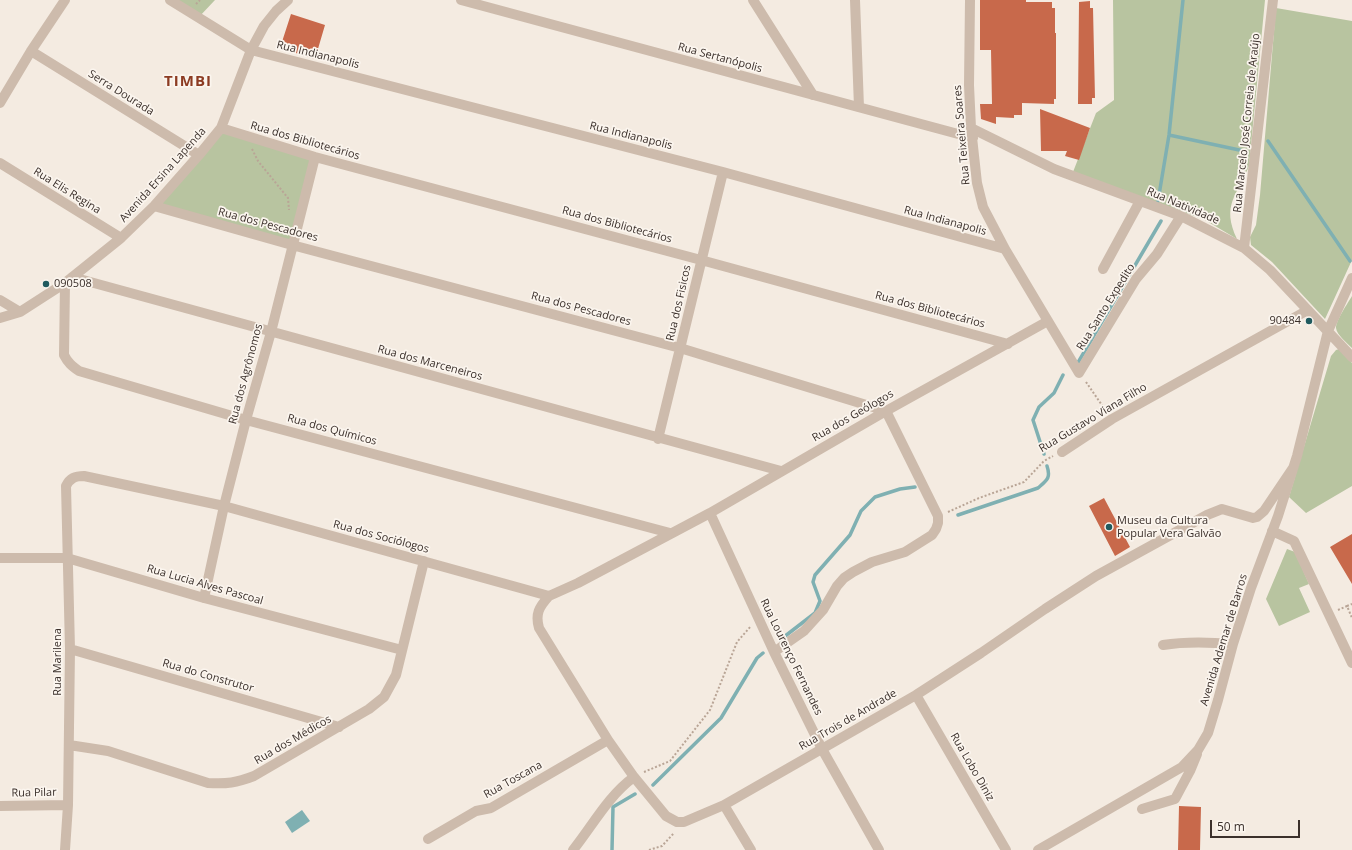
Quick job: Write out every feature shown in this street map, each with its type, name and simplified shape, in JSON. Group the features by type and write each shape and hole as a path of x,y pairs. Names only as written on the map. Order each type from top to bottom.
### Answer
{"street":[{"path":"0,103 31,51 65,0"},
{"name":"Rua Indianapolis","path":"170,0 251,50 723,172 1005,249"},
{"name":"Avenida Ersina Lapenda","path":"0,318 20,312 69,280 121,238 154,206 221,128 251,50 264,26 276,11 288,0"},
{"name":"Rua Sertanópolis","path":"461,0 859,107 972,133"},
{"path":"485,6 494,0"},
{"path":"753,0 813,95"},
{"path":"855,0 859,107"},
{"name":"Rua Teixeira Soares","path":"970,0 969,85 972,133 977,183 983,207 1005,249 1079,373"},
{"name":"Rua Marcelo José Correia de Araújo","path":"1244,248 1273,0"},
{"name":"Serra Dourada","path":"31,51 199,155"},
{"name":"Rua dos Bibliotecários","path":"221,128 315,157 1008,344"},
{"name":"Rua Natividade","path":"972,133 1054,169 1181,216 1244,248 1270,270 1352,357"},
{"name":"Rua dos Agrônomos","path":"204,598 224,506 315,157"},
{"name":"Rua Elis Regina","path":"0,163 121,238"},
{"name":"Rua dos Fisicos","path":"658,438 723,172"},
{"path":"1103,269 1140,201"},
{"name":"Rua dos Pescadores","path":"154,206 292,245 680,348 886,411"},
{"name":"Rua Santo Expedito","path":"1079,373 1133,284 1156,254 1181,216"},
{"name":"Avenida Ademar de Barros","path":"1038,850 1182,767 1198,750 1208,733 1233,644 1251,588 1278,516 1293,468 1328,331 1352,278"},
{"name":"Rua dos Marceneiros","path":"69,280 270,332 781,471"},
{"name":"Rua dos Químicos","path":"69,280 64,355 67,361 79,371 246,420 670,534"},
{"path":"0,300 20,312"},
{"name":"Rua Gustavo Viana Filho","path":"1062,452 1112,419 1308,310"},
{"name":"Rua dos Geólogos","path":"670,534 710,513 886,411 1048,321"},
{"path":"774,652 804,632 823,610 837,586 844,578 872,562 905,552 932,535 936,529 938,516 886,411"},
{"path":"1278,516 1264,511 1293,468"},
{"name":"Rua dos Sociólogos","path":"73,477 84,476 224,506 549,596"},
{"name":"Rua Marilena","path":"65,850 68,805 70,649 66,486 73,477"},
{"name":"Rua Trois de Andrade","path":"684,822 724,805 916,695 1096,576 1207,515 1222,509 1255,518 1264,511"},
{"name":"Rua Lourenço Fernandes","path":"710,513 774,652 822,749 879,850"},
{"path":"1272,531 1294,541 1352,663"},
{"path":"670,534 578,583 549,596 541,605 537,620 539,628 608,740 634,777 666,816 676,822 684,822"},
{"name":"Rua Lucia Alves Pascoal","path":"0,558 68,558 204,598 402,650"},
{"name":"Rua dos Médicos","path":"69,745 108,751 208,783 224,784 239,782 254,776 369,709 384,697 396,675 424,561"},
{"path":"1163,645 1181,642 1233,644"},
{"name":"Rua do Construtor","path":"70,649 339,727"},
{"name":"Rua Lobo Diniz","path":"916,695 1006,850"},
{"name":"Rua Toscana","path":"428,839 476,811 491,808 608,740"},
{"path":"1142,809 1175,799 1190,771 1198,750"},
{"path":"573,850 613,795 634,777"},
{"name":"Rua Pilar","path":"0,806 68,805"},
{"path":"724,805 751,850"}],"path":[{"path":"196,4 200,0"},
{"path":"247,137 258,161 288,198 290,214"},
{"path":"1079,373 1112,419"},
{"name":"Rua Gustavo Viana Filho","path":"938,516 979,498 1024,482 1044,461 1062,452"},
{"path":"1347,606 1352,604"},
{"path":"634,777 670,761 710,710 737,642 758,618"},
{"path":"649,850 662,846 684,822"}],"green space":[{"path":"170,0 215,0 199,17"},
{"path":"1113,0 1265,0 1249,166 1232,201 1230,217 1237,239 1205,220 1073,172 1096,113 1114,100"},
{"path":"1276,8 1352,21 1352,260 1325,319 1272,262 1251,245 1250,237 1256,225 1260,195"},
{"path":"221,128 315,157 292,245 154,206"},
{"path":"1352,296 1352,348 1340,336 1336,328 1340,316"},
{"path":"1339,349 1352,363 1352,486 1306,513 1289,497 1331,356 1336,350"},
{"path":"1287,549 1295,552 1309,584 1299,588 1310,612 1279,626 1266,599"}],"water":[{"path":"302,810 310,821 292,833 285,822"}],"building":[{"path":"980,0 1026,0 1026,2 1052,2 1052,8 1055,8 1056,33 1056,99 1054,99 1054,104 1022,103 1022,115 1014,115 1014,118 996,117 996,124 981,119 980,104 992,104 991,50 980,50"},
{"path":"1090,1 1090,8 1093,8 1095,98 1092,98 1092,104 1078,104 1079,2"},
{"path":"291,14 325,25 315,59 280,48"},
{"path":"1040,109 1090,128 1079,160 1065,156 1067,151 1041,151"},
{"name":"Museu da Cultura Popular Vera Galvão","path":"1104,498 1130,547 1115,556 1089,506"},
{"path":"1352,534 1352,584 1330,547"},
{"path":"1179,806 1201,807 1200,850 1178,850"}],"waterway":[{"path":"1158,201 1169,135 1183,0"},
{"path":"1169,135 1244,151"},
{"path":"1268,141 1350,261"},
{"path":"1076,366 1161,221"},
{"path":"1044,454 1033,420 1039,407 1054,393 1063,375"},
{"path":"958,515 1038,488 1044,483 1048,476 1049,473 1047,466"},
{"path":"780,640 815,613 820,601 813,582 815,575 850,535 861,511 875,497 900,489 915,487"},
{"path":"653,785 721,718 757,658 763,653"},
{"path":"612,850 613,807 635,794"}],"place":[{"name":"090508","path":"46,284"},
{"name":"90484","path":"1309,321"},
{"name":"Museu da Cultura Popular Vera Galvão","path":"1109,527"}],"district":[{"name":"TIMBI","path":"188,82"}]}
